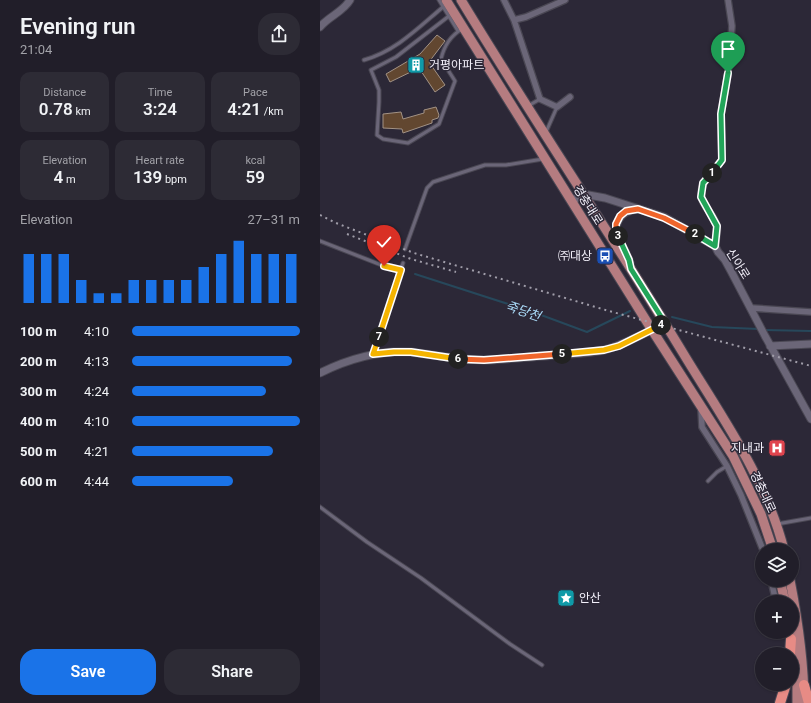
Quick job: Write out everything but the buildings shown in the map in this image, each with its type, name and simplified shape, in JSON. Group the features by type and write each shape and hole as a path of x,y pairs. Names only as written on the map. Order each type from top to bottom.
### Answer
{"highway":[{"path":"804,685 809,703"},
{"path":"780,703 784,691"}],"main road":[{"name":"경충대로","path":"463,2 474,22 665,323 742,450 766,498 777,524 782,543"},
{"name":"경충대로","path":"445,3 733,456 756,501 771,543"},
{"path":"572,201 583,194"},
{"path":"652,330 665,323"},
{"path":"766,527 777,524"},
{"path":"791,587 798,620 804,685 804,703"},
{"path":"791,639 797,686 797,703"}],"street":[{"path":"320,27 324,22 347,5 350,0"},
{"path":"504,0 514,20 540,99 558,107 570,97"},
{"path":"514,20 526,17 565,0"},
{"path":"715,246 717,226 703,203 701,190 703,183 722,160 721,114 728,73 732,26 728,0"},
{"path":"461,29 474,22"},
{"name":"신아로","path":"583,194 605,198 664,218 715,246 725,260 770,346 811,419"},
{"path":"631,269 627,255 616,233 616,224 620,216 626,211 638,209"},
{"path":"751,308 811,312"},
{"path":"320,373 336,365 373,354 394,352 411,352 445,358 484,360 582,353 619,346 652,330"},
{"path":"770,346 811,344"},
{"path":"701,406 702,428 727,466 742,495 761,543"},
{"path":"756,530 766,527"}],"lane":[{"path":"439,0 445,3 449,16 461,29 444,46 441,59 455,81 440,124 408,143 383,139 377,134 379,90 371,70 396,57 449,16"},
{"path":"364,60 377,56 402,43 445,3"},
{"path":"528,106 540,99"},
{"path":"545,134 558,107"},
{"path":"405,249 428,188 433,182 484,165 506,165 545,159"},
{"path":"320,241 384,266 401,270"},
{"path":"373,354 402,263"},
{"path":"708,481 717,472 727,466"},
{"path":"320,507 367,542 421,578 510,644 542,665"},
{"path":"777,524 811,518"}],"waterway":[{"name":"죽당천","path":"415,274 533,312 587,332 630,311"},
{"name":"죽당천","path":"672,317 712,327 759,329"},
{"name":"죽당천","path":"764,330 811,331"}],"railway":[{"path":"320,215 336,223 414,253 609,311 811,366"},
{"path":"347,234 411,259 456,272"}],"place":[{"name":"거평아파트","path":"416,65"},
{"name":"㈜대상","path":"605,256"},
{"name":"지내과","path":"777,448"},
{"name":"안산","path":"566,598"}],"route":[{"path":"384,266 401,270 373,354 411,352 445,358 484,360 582,353 619,346 665,323 631,269 625,250 616,233 616,224 620,216 626,211 638,209 664,218 715,246 717,226 703,203 701,190 703,183 722,160 721,114 728,73"}]}
